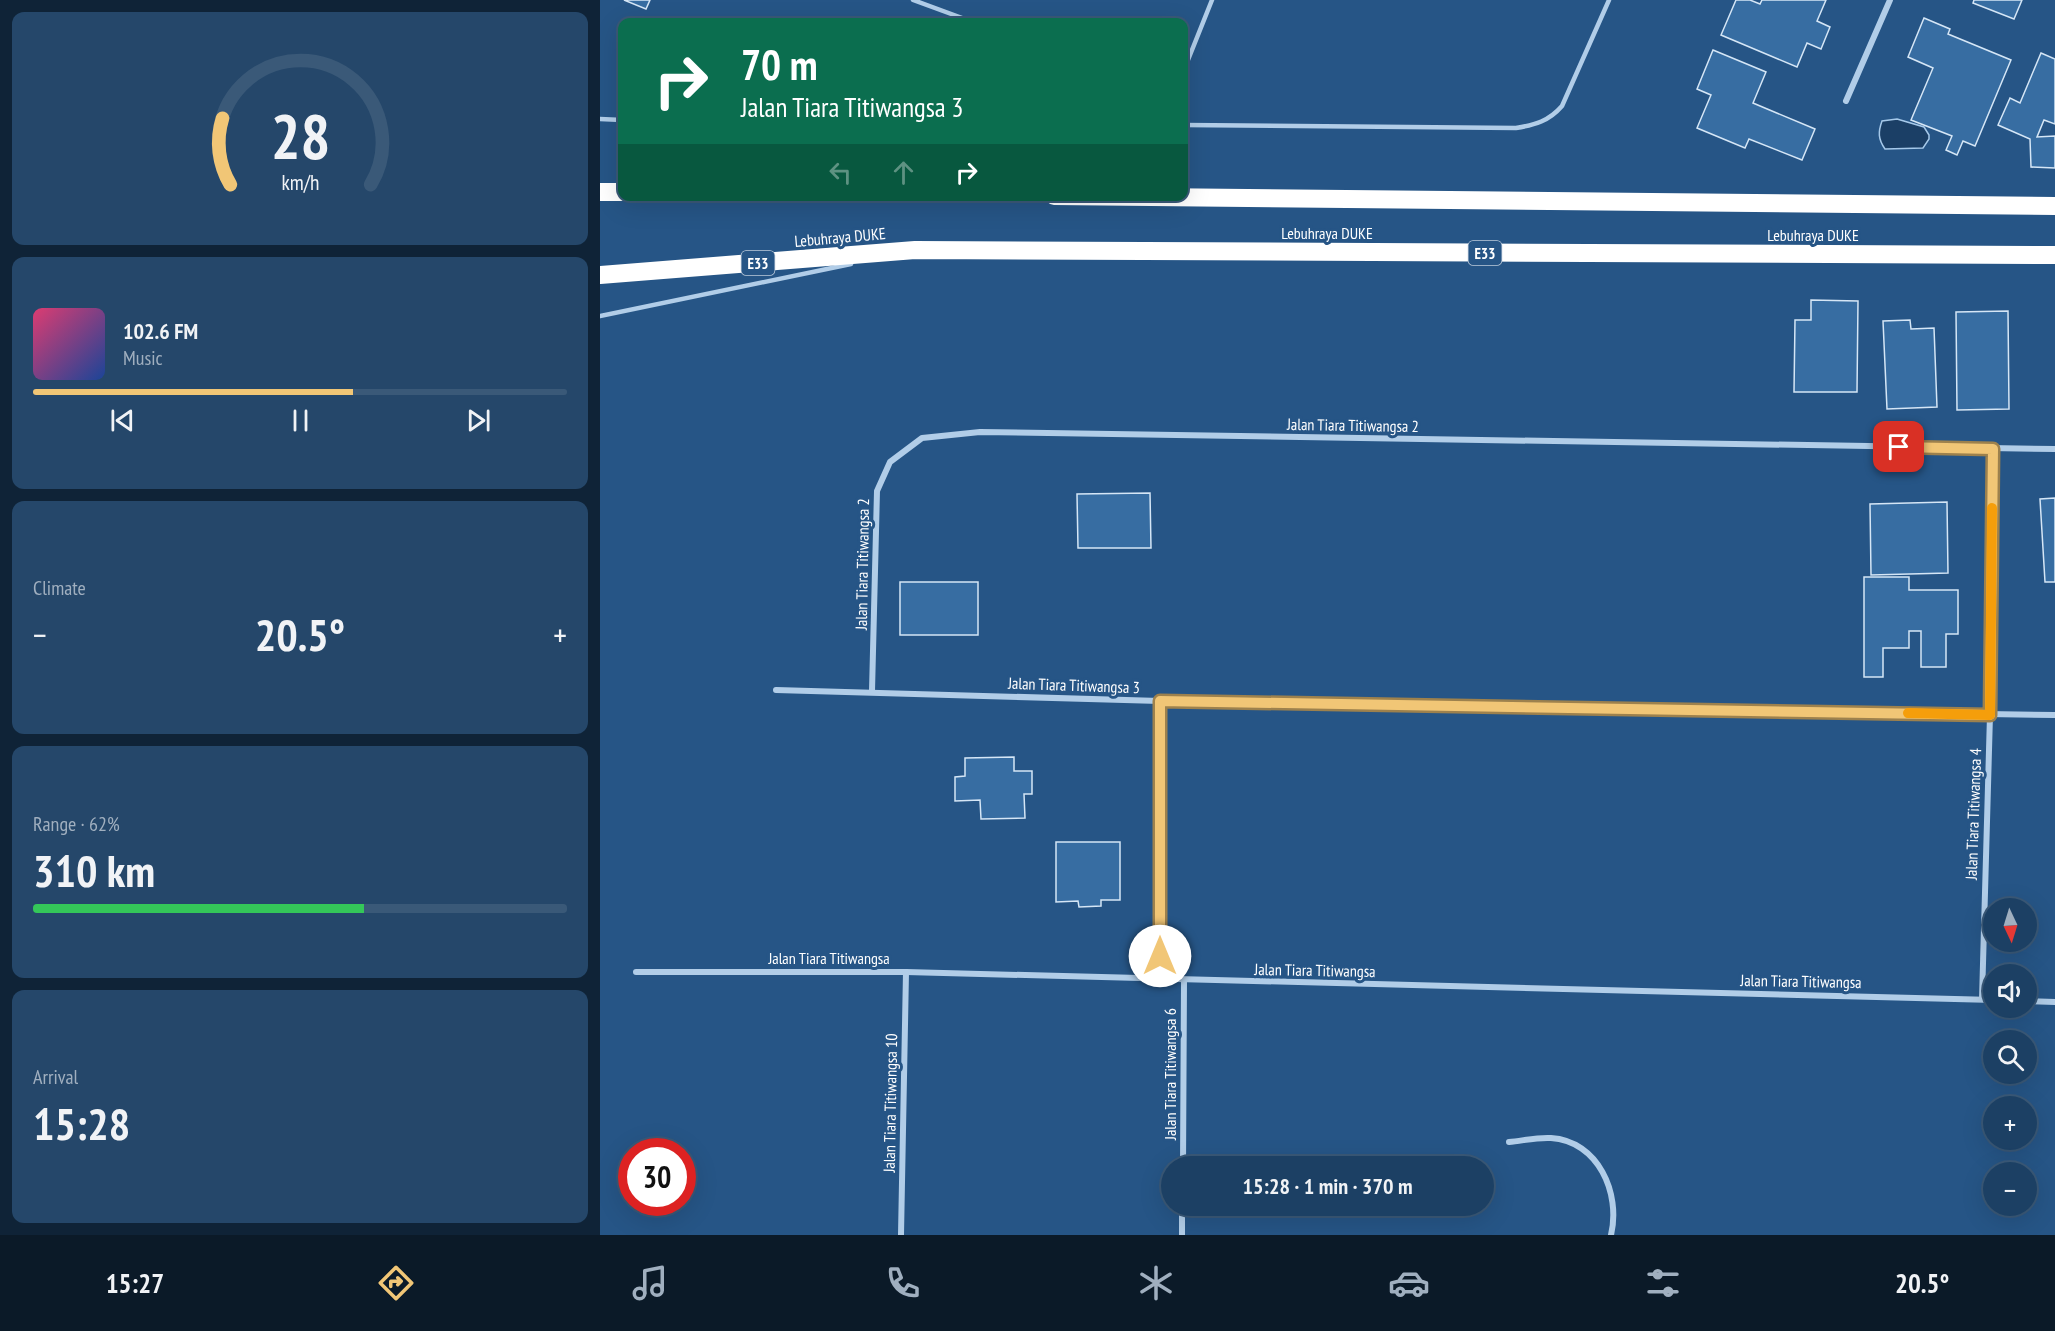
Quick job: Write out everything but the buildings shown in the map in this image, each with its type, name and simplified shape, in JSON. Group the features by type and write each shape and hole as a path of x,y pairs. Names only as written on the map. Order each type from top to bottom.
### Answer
{"highway":[{"path":"600,192 618,192"},
{"name":"Lebuhraya DUKE","path":"1188,197 2055,206"},
{"name":"Lebuhraya DUKE","path":"600,276 915,250 2055,255"}],"street":[{"path":"1846,101 1890,0"},
{"name":"Jalan Tiara Titiwangsa 2","path":"872,691 877,491 890,462 922,438 980,432 2055,449"},
{"name":"Jalan Tiara Titiwangsa 4","path":"1982,999 1990,715 1993,449"},
{"name":"Jalan Tiara Titiwangsa 3","path":"776,690 1160,701 2055,716"},
{"path":"1160,701 1160,980"},
{"name":"Jalan Tiara Titiwangsa","path":"636,972 906,972 1184,981 1982,999"},
{"name":"Jalan Tiara Titiwangsa 10","path":"901,1235 906,972"},
{"name":"Jalan Tiara Titiwangsa 6","path":"1183,1156 1184,981"},
{"path":"2037,1001 2055,1002"},
{"path":"1509,1142 1551,1138 1573,1143 1597,1160 1612,1195 1611,1235"},
{"path":"1182,1216 1182,1235"}],"lane":[{"path":"913,0 962,18"},
{"path":"1188,60 1212,0"},
{"path":"1188,125 1516,128 1535,125 1552,117 1562,106 1609,0"},
{"path":"600,119 618,120"},
{"path":"868,260 915,250"},
{"path":"600,316 857,262"}],"water":[{"path":"1897,119 1924,127 1929,139 1923,148 1885,149 1879,135 1882,121"}],"slow traffic":[{"path":"1908,713 1990,715 1992,508"}],"route":[{"path":"1160,956 1160,701 1990,715 1993,449 1899,447"}]}
